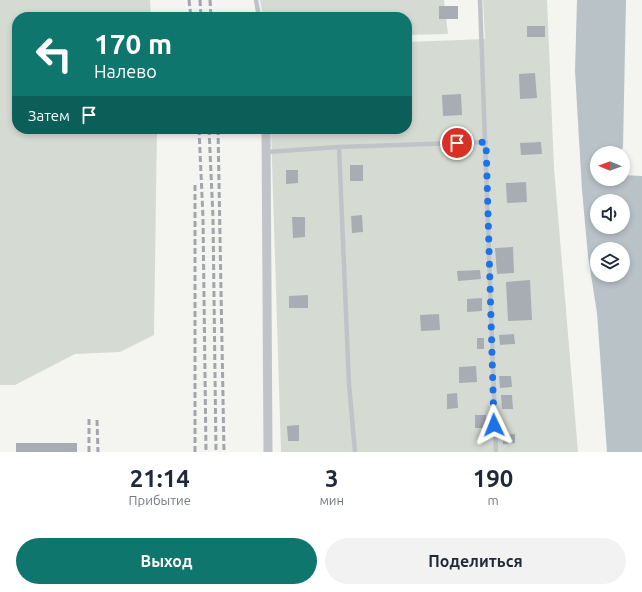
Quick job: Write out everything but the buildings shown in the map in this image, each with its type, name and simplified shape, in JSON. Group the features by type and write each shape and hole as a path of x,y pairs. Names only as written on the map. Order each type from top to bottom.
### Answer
{"street":[{"path":"266,134 268,452"}],"lane":[{"path":"256,0 258,12"},
{"path":"480,0 496,452"},
{"path":"267,152 339,147 486,142"},
{"path":"339,147 350,384 355,452"}],"shaded area":[{"path":"0,0 150,0 151,12 12,12 12,134 157,134 154,335 120,352 75,354 15,385 0,385"},
{"path":"260,0 444,0 448,34 412,35 412,12 262,12"},
{"path":"483,0 547,0 554,168 578,452 281,452 271,134 412,134 412,42 485,39"},
{"path":"577,0 626,0 623,146 590,146 590,186 630,186 630,175 642,176 642,452 607,452 597,313 592,282 630,282 630,242 590,242 590,269 582,190 575,71"}],"railway":[{"path":"189,0 190,12"},
{"path":"200,0 201,12"},
{"path":"210,0 211,12"},
{"path":"199,134 203,218 206,452"},
{"path":"209,134 213,218 216,452"},
{"path":"218,134 224,452"},
{"path":"195,184 195,452"},
{"path":"89,419 89,452"},
{"path":"97,420 98,452"}],"route":[{"path":"457,143 486,142 494,425"}]}
